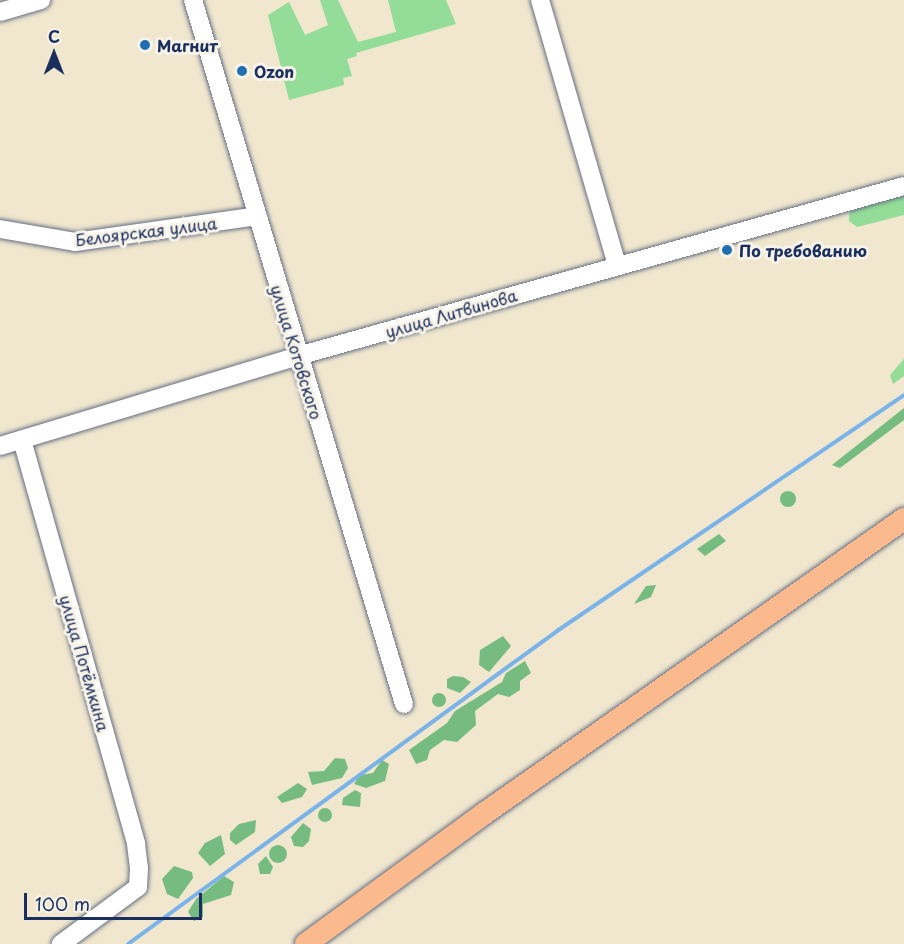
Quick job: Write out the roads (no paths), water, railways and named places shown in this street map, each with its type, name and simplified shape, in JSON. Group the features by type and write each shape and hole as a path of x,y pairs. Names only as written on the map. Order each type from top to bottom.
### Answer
{"main road":[{"path":"306,944 485,813 904,519"}],"street":[{"path":"0,12 41,0"},
{"name":"улица Котовского","path":"194,0 298,356 404,704"},
{"path":"540,0 618,265"},
{"name":"улица Литвинова","path":"0,446 298,356 904,186"},
{"name":"Белоярская улица","path":"0,229 75,242 257,216"},
{"name":"улица Потёмкина","path":"22,440 136,844 138,887 83,928"},
{"path":"61,944 83,928 92,944"}],"waterway":[{"path":"128,944 557,631 904,395"}],"place":[{"name":"Магнит","path":"145,45"},
{"name":"Ozon","path":"242,71"},
{"name":"По требованию","path":"727,250"}]}
